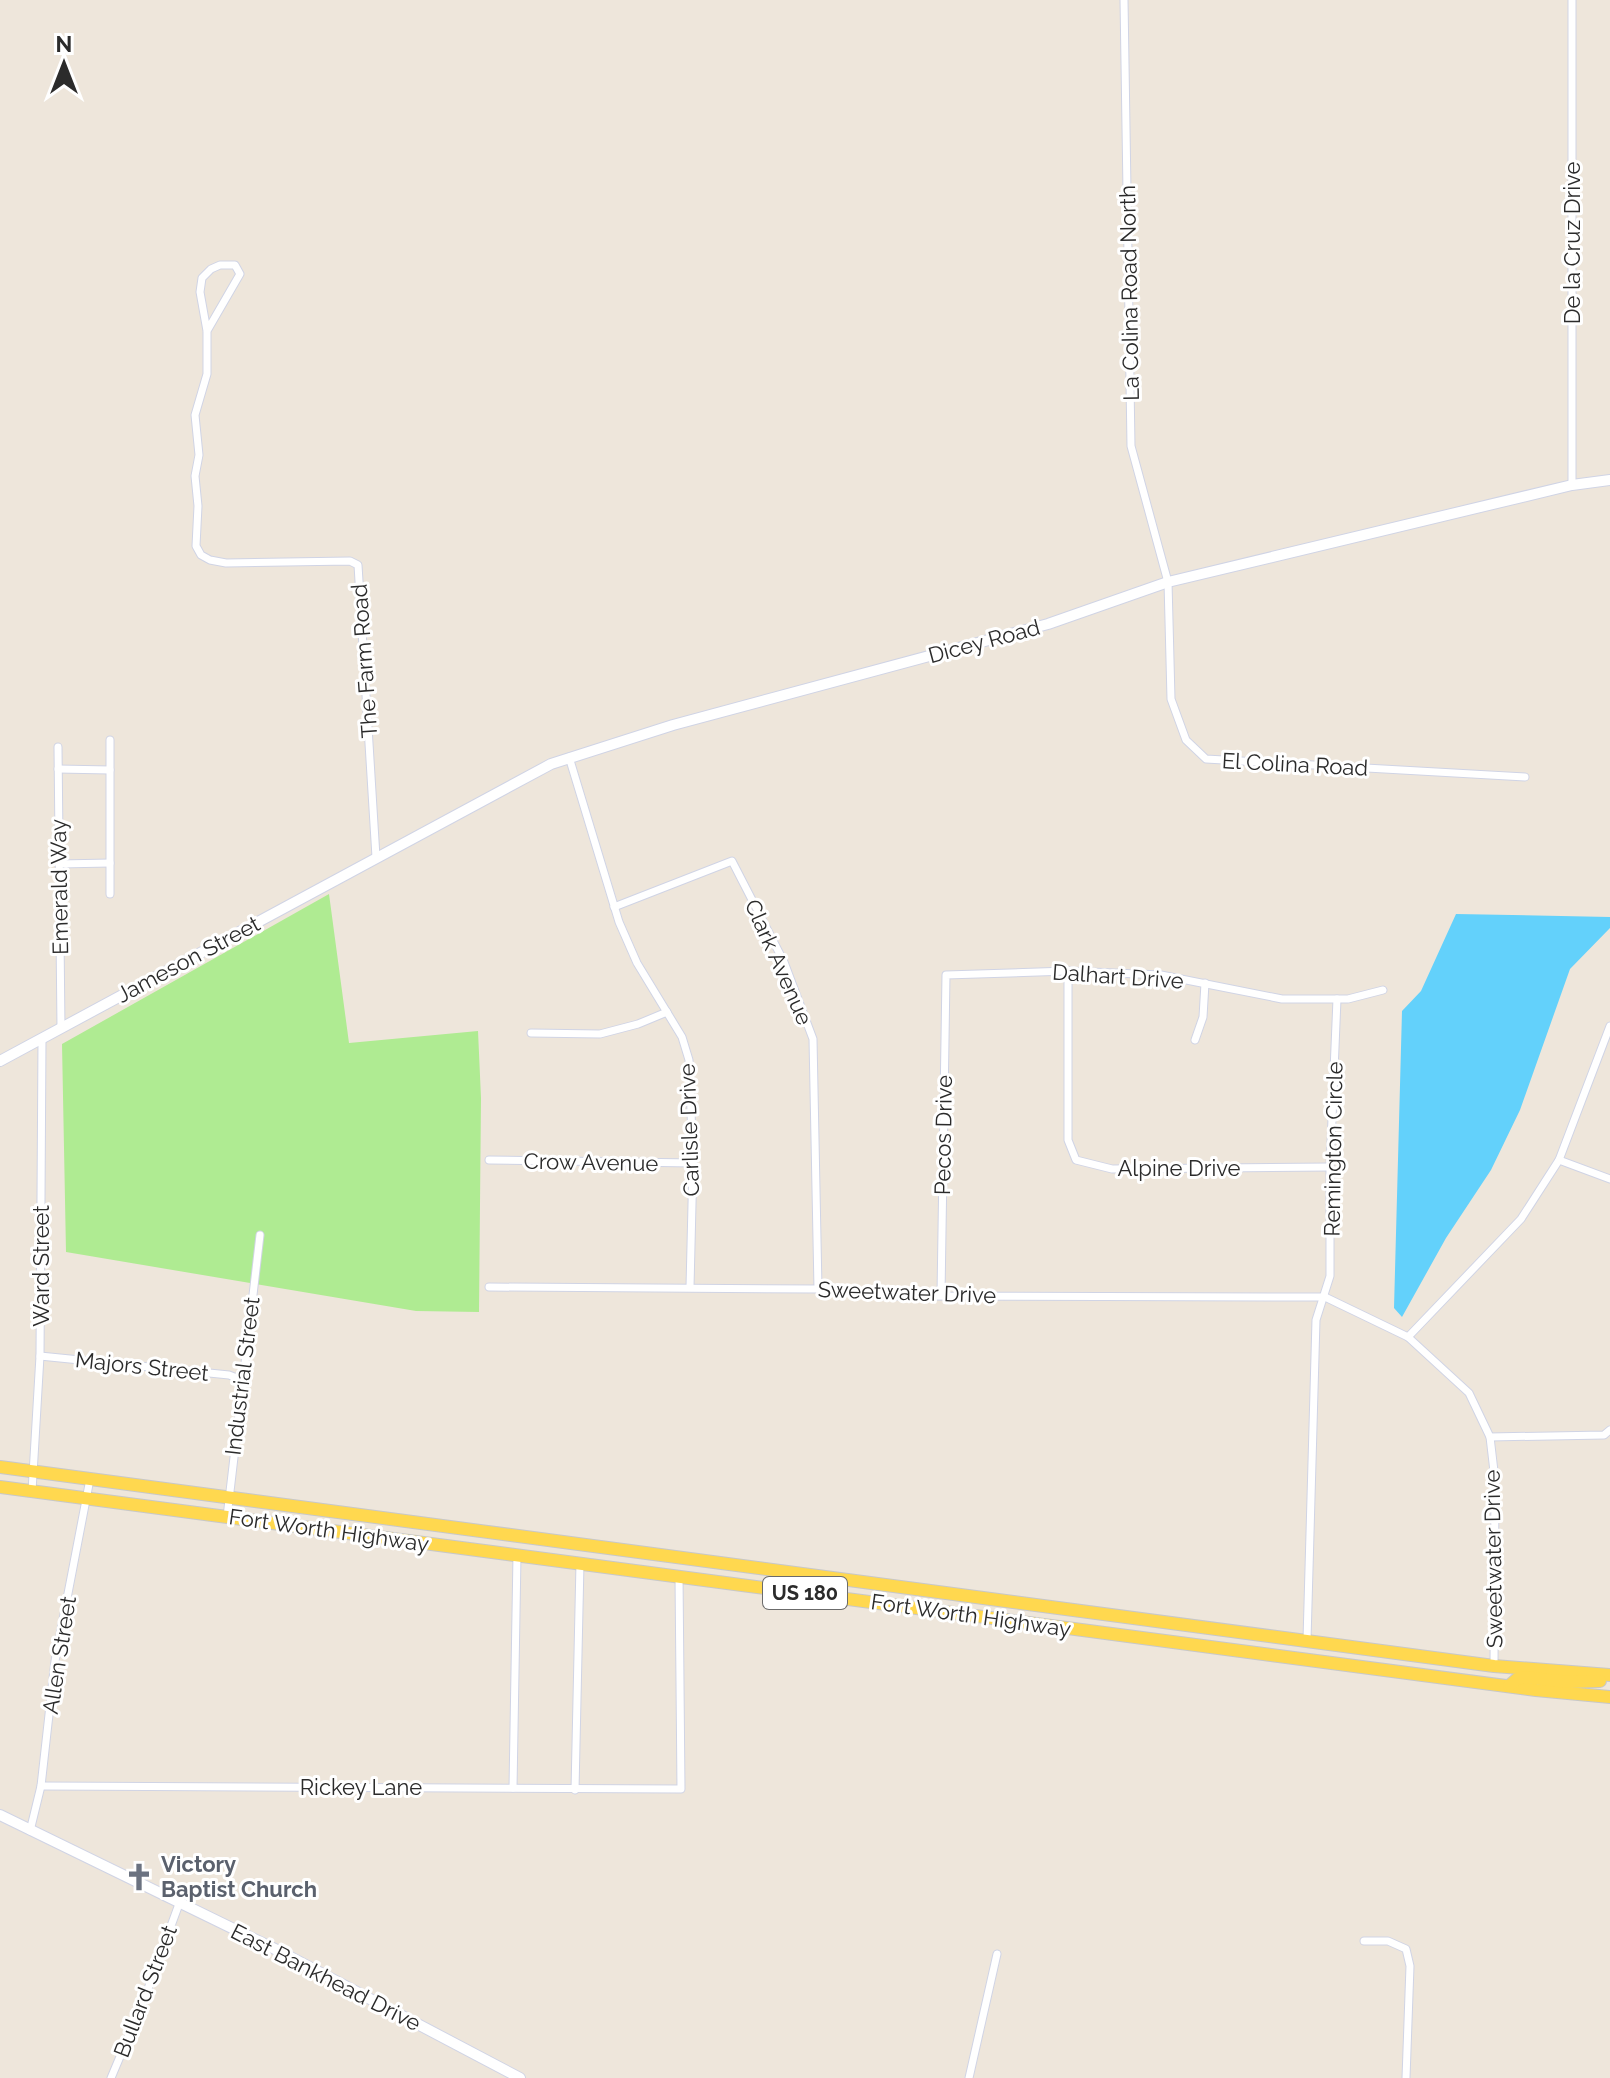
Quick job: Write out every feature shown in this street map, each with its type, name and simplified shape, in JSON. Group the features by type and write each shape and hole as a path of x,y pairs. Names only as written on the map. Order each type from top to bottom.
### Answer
{"main road":[{"name":"Fort Worth Highway","path":"0,1467 1494,1666 1610,1676"},
{"name":"Fort Worth Highway","path":"0,1487 1610,1697"},
{"path":"453,1547 455,1527"},
{"path":"627,1570 630,1550"},
{"path":"924,1609 925,1589"},
{"path":"1112,1634 1115,1614"},
{"path":"1226,1649 1228,1631"},
{"path":"1400,1672 1410,1666 1482,1674 1494,1666"},
{"path":"1509,1686 1525,1677 1567,1682 1603,1681 1610,1676"}],"street":[{"name":"La Colina Road North","path":"1124,0 1131,446 1168,582"},
{"name":"De la Cruz Drive","path":"1572,0 1572,485"},
{"name":"The Farm Road","path":"207,331 235,286 240,274 235,265 220,265 211,269 202,278 200,292 207,331 207,374 195,415 199,455 195,476 198,506 196,546 201,555 226,563 350,561 358,565 376,857"},
{"name":"Dicey Road","path":"376,857 551,764 673,725 1048,624 1168,582 1572,485 1610,480"},
{"name":"El Colina Road","path":"1168,582 1171,699 1186,740 1206,759 1525,777"},
{"path":"110,740 110,894"},
{"name":"Emerald Way","path":"58,747 61,1028"},
{"name":"Carlisle Drive","path":"569,757 614,907 637,963 682,1037 689,1060 693,1163 690,1287"},
{"path":"58,769 110,770"},
{"name":"Jameson Street","path":"0,1061 376,857"},
{"name":"Clark Avenue","path":"614,907 732,861 784,962 813,1039 818,1289"},
{"path":"59,864 110,863"},
{"name":"Dalhart Drive","path":"946,975 1068,971 1161,975 1282,999 1337,999 1376,994 1383,990"},
{"name":"Alpine Drive","path":"1068,971 1068,1140 1076,1160 1112,1169 1330,1167"},
{"name":"Pecos Drive","path":"941,1295 946,975"},
{"path":"1195,1040 1203,1017 1205,983"},
{"name":"Remington Circle","path":"1325,1297 1330,1276 1330,1167 1337,999"},
{"path":"531,1033 600,1034 667,1012"},
{"path":"1408,1337 1521,1219 1559,1160 1610,1026"},
{"name":"Ward Street","path":"32,1491 40,1356 42,1040"},
{"name":"Crow Avenue","path":"489,1160 693,1163"},
{"path":"1559,1160 1610,1179"},
{"name":"Industrial Street","path":"227,1517 260,1235"},
{"name":"Sweetwater Drive","path":"489,1287 818,1289 883,1296 1325,1297 1408,1337 1469,1393 1490,1437 1495,1480 1494,1666"},
{"path":"1307,1640 1316,1320 1325,1297"},
{"name":"Majors Street","path":"40,1356 229,1375 242,1380"},
{"path":"1490,1437 1604,1435 1610,1430"},
{"name":"Allen Street","path":"30,1831 41,1786 55,1661 90,1479"},
{"path":"513,1788 517,1555"},
{"path":"575,1790 580,1563"},
{"name":"Rickey Lane","path":"41,1786 681,1789 679,1576"},
{"name":"East Bankhead Drive","path":"0,1815 281,1952 520,2078"},
{"name":"Bullard Street","path":"111,2078 179,1904"},
{"path":"1364,1941 1388,1941 1406,1949 1410,1966 1406,2078"},
{"path":"969,2078 997,1954"}],"green space":[{"path":"329,894 349,1043 478,1031 481,1098 479,1312 416,1311 66,1252 62,1044"}],"water":[{"path":"1456,914 1610,917 1610,928 1570,969 1520,1110 1491,1170 1446,1238 1402,1317 1394,1308 1402,1011 1421,991"}],"place":[{"name":"Victory Baptist Church","path":"139,1877"}]}
